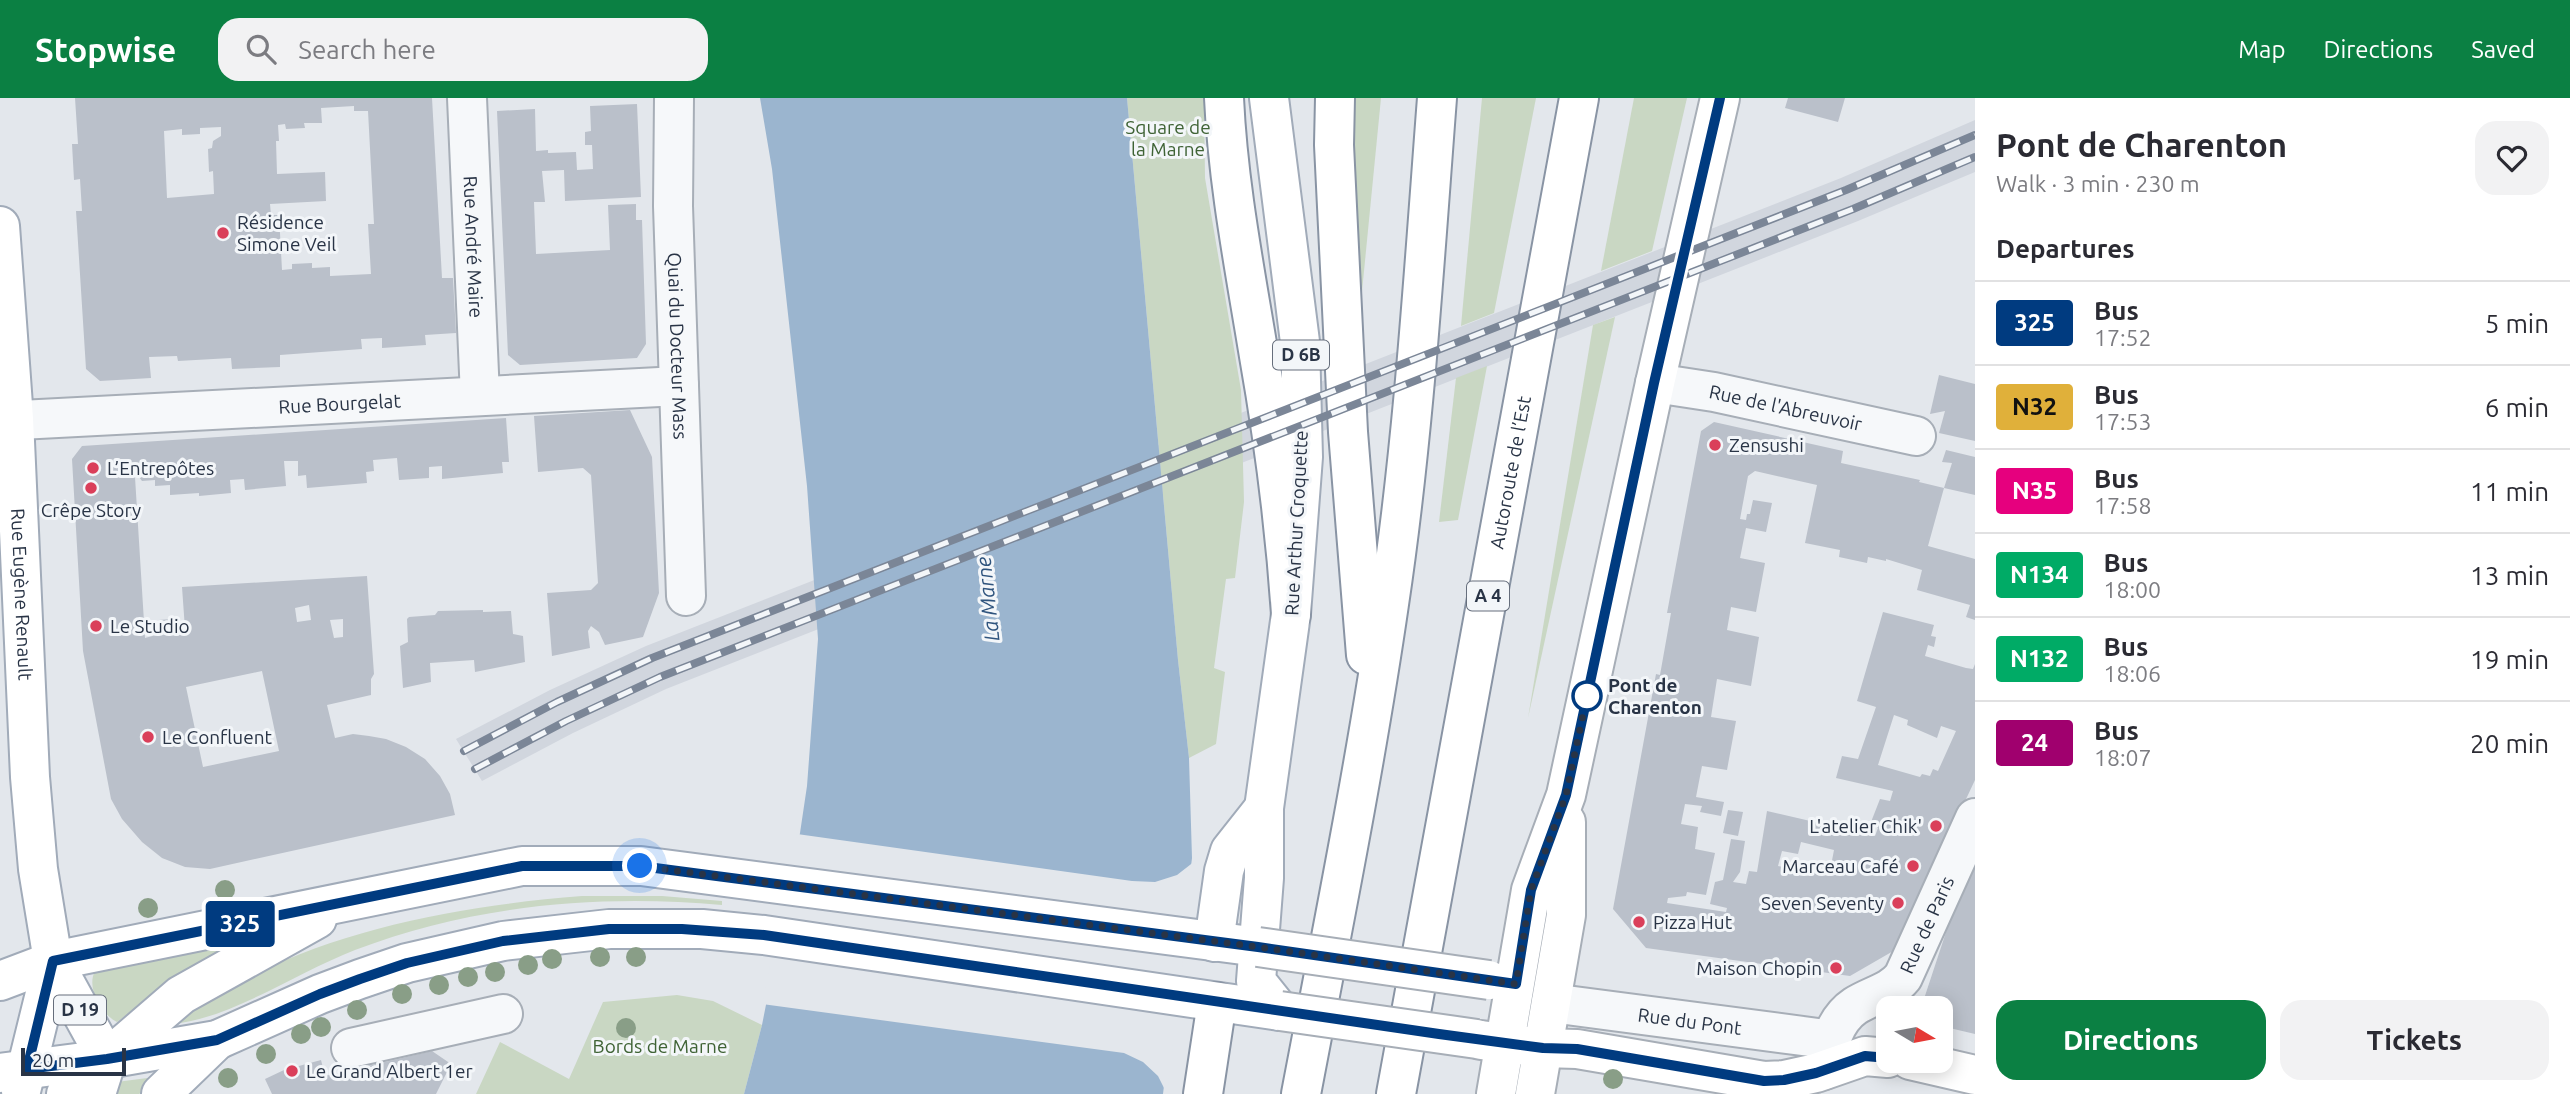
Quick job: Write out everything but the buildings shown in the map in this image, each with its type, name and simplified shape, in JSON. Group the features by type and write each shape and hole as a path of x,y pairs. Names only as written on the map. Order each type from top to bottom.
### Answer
{"main road":[{"path":"1224,98 1230,182 1285,531 1292,614"},
{"name":"Rue Arthur Croquette","path":"1257,964 1264,878 1266,794 1292,614 1303,457 1300,342 1269,98"},
{"path":"1335,98 1335,159 1348,432 1371,717"},
{"path":"1301,1094 1390,602 1404,485 1437,98"},
{"name":"Autoroute de l’Est","path":"1396,1094 1579,98"},
{"path":"1496,1094 1491,1041 1502,982 1531,890 1566,795 1654,383 1720,98"},
{"name":"Rue Eugène Renault","path":"0,226 7,420 30,776 38,869 53,961"},
{"path":"1214,942 1224,871 1230,851 1266,794"},
{"path":"1535,1094 1566,915 1566,795"},
{"path":"0,981 53,961 522,866 640,866 1214,942 1257,964 1502,982 1551,1003"},
{"path":"16,1079 102,1076 181,995 346,902"},
{"path":"66,1094 102,1076 217,1040 320,994 407,963 503,941 622,929 702,929 764,935 1491,1041 1543,1048 1577,1049 1764,1081 1784,1080 1865,1056 1876,1057"},
{"name":"D 19","path":"53,961 102,1076"},
{"name":"D 19","path":"16,1079 53,961"},
{"path":"1203,1094 1217,1002 1257,964"},
{"path":"1257,964 1280,1011"},
{"path":"161,1094 217,1040"},
{"path":"1953,1070 1975,1075"}],"street":[{"name":"Rue André Maire","path":"467,98 480,396"},
{"name":"Quai du Docteur Mass","path":"674,98 673,206 686,596"},
{"name":"Rue de l'Abreuvoir","path":"1654,383 1698,389 1916,436"},
{"name":"Rue Bourgelat","path":"7,420 679,386"},
{"name":"Rue de Paris","path":"1824,1069 1844,1017 1855,1007 1895,986 1903,977 1975,818"},
{"name":"Rue du Pont","path":"1551,1003 1818,1038 1824,1069"},
{"path":"351,1048 503,1014"}],"shaded area":[{"path":"1975,120 1975,172 1858,221 666,689 573,733 482,781 456,739 550,690 646,646 1841,178"}],"green space":[{"name":"Square de la Marne","path":"1127,98 1204,98 1205,178 1241,390 1244,502 1235,578 1226,579 1214,668 1225,672 1216,744 1189,758 1178,660"},
{"path":"1347,98 1381,98 1359,322"},
{"path":"1482,98 1536,98 1494,313 1461,326"},
{"path":"1634,98 1687,98 1652,251 1601,271"},
{"path":"1615,317 1528,718 1593,325"},
{"path":"1487,366 1458,520 1439,522 1456,378"},
{"path":"582,896 662,896 722,901 722,905 629,901 583,903 536,906 444,922 355,950 218,1013 173,1024 245,979 325,945 366,932 452,912"},
{"path":"305,915 168,983 117,1022 97,1000 92,985 95,971"},
{"name":"Bords de Marne","path":"677,995 713,1001 762,1025 744,1094 476,1094 500,1042 569,1079 603,1002"},
{"path":"155,1077 156,1082 139,1094 108,1094 109,1083"}],"water":[{"name":"La Marne","path":"760,98 1127,98 1189,758 1192,858 1163,1094 744,1094 762,1025 800,833 807,786 818,639 807,486 772,169"}],"pier":[{"path":"797,834 1132,881 1155,882 1177,875 1195,861 1167,1094 1158,1076 1143,1062 1124,1053 762,1004"}],"railway":[{"path":"464,751 557,702 652,658 1846,190 1975,135"},
{"path":"475,769 566,721 660,677 1853,209 1975,157"}],"bus line":[{"name":"325","path":"1720,98 1654,383 1566,795 1531,890 1516,984 1258,947 640,866 522,866 53,961 27,1069 107,1059 217,1040 360,979 407,963 459,950 503,941 570,933 662,928 764,935 1439,1034 1543,1048 1577,1049 1764,1081 1816,1073 1865,1056 1876,1057"}],"place":[{"name":"Résidence Simone Veil","path":"223,233"},
{"name":"Zensushi","path":"1715,445"},
{"name":"L’Entrepôtes","path":"93,468"},
{"name":"Crêpe Story","path":"91,488"},
{"name":"Le Studio","path":"96,626"},
{"name":"Pont de Charenton","path":"1587,696"},
{"name":"Le Confluent","path":"148,737"},
{"name":"L'atelier Chik'","path":"1936,826"},
{"name":"Marceau Café","path":"1913,866"},
{"name":"Seven Seventy","path":"1898,903"},
{"name":"Pizza Hut","path":"1639,922"},
{"name":"Maison Chopin","path":"1836,968"},
{"name":"Le Grand Albert 1er","path":"292,1071"}],"route":[{"path":"640,866 1258,947 1516,984 1531,890 1566,795 1587,696"}]}
